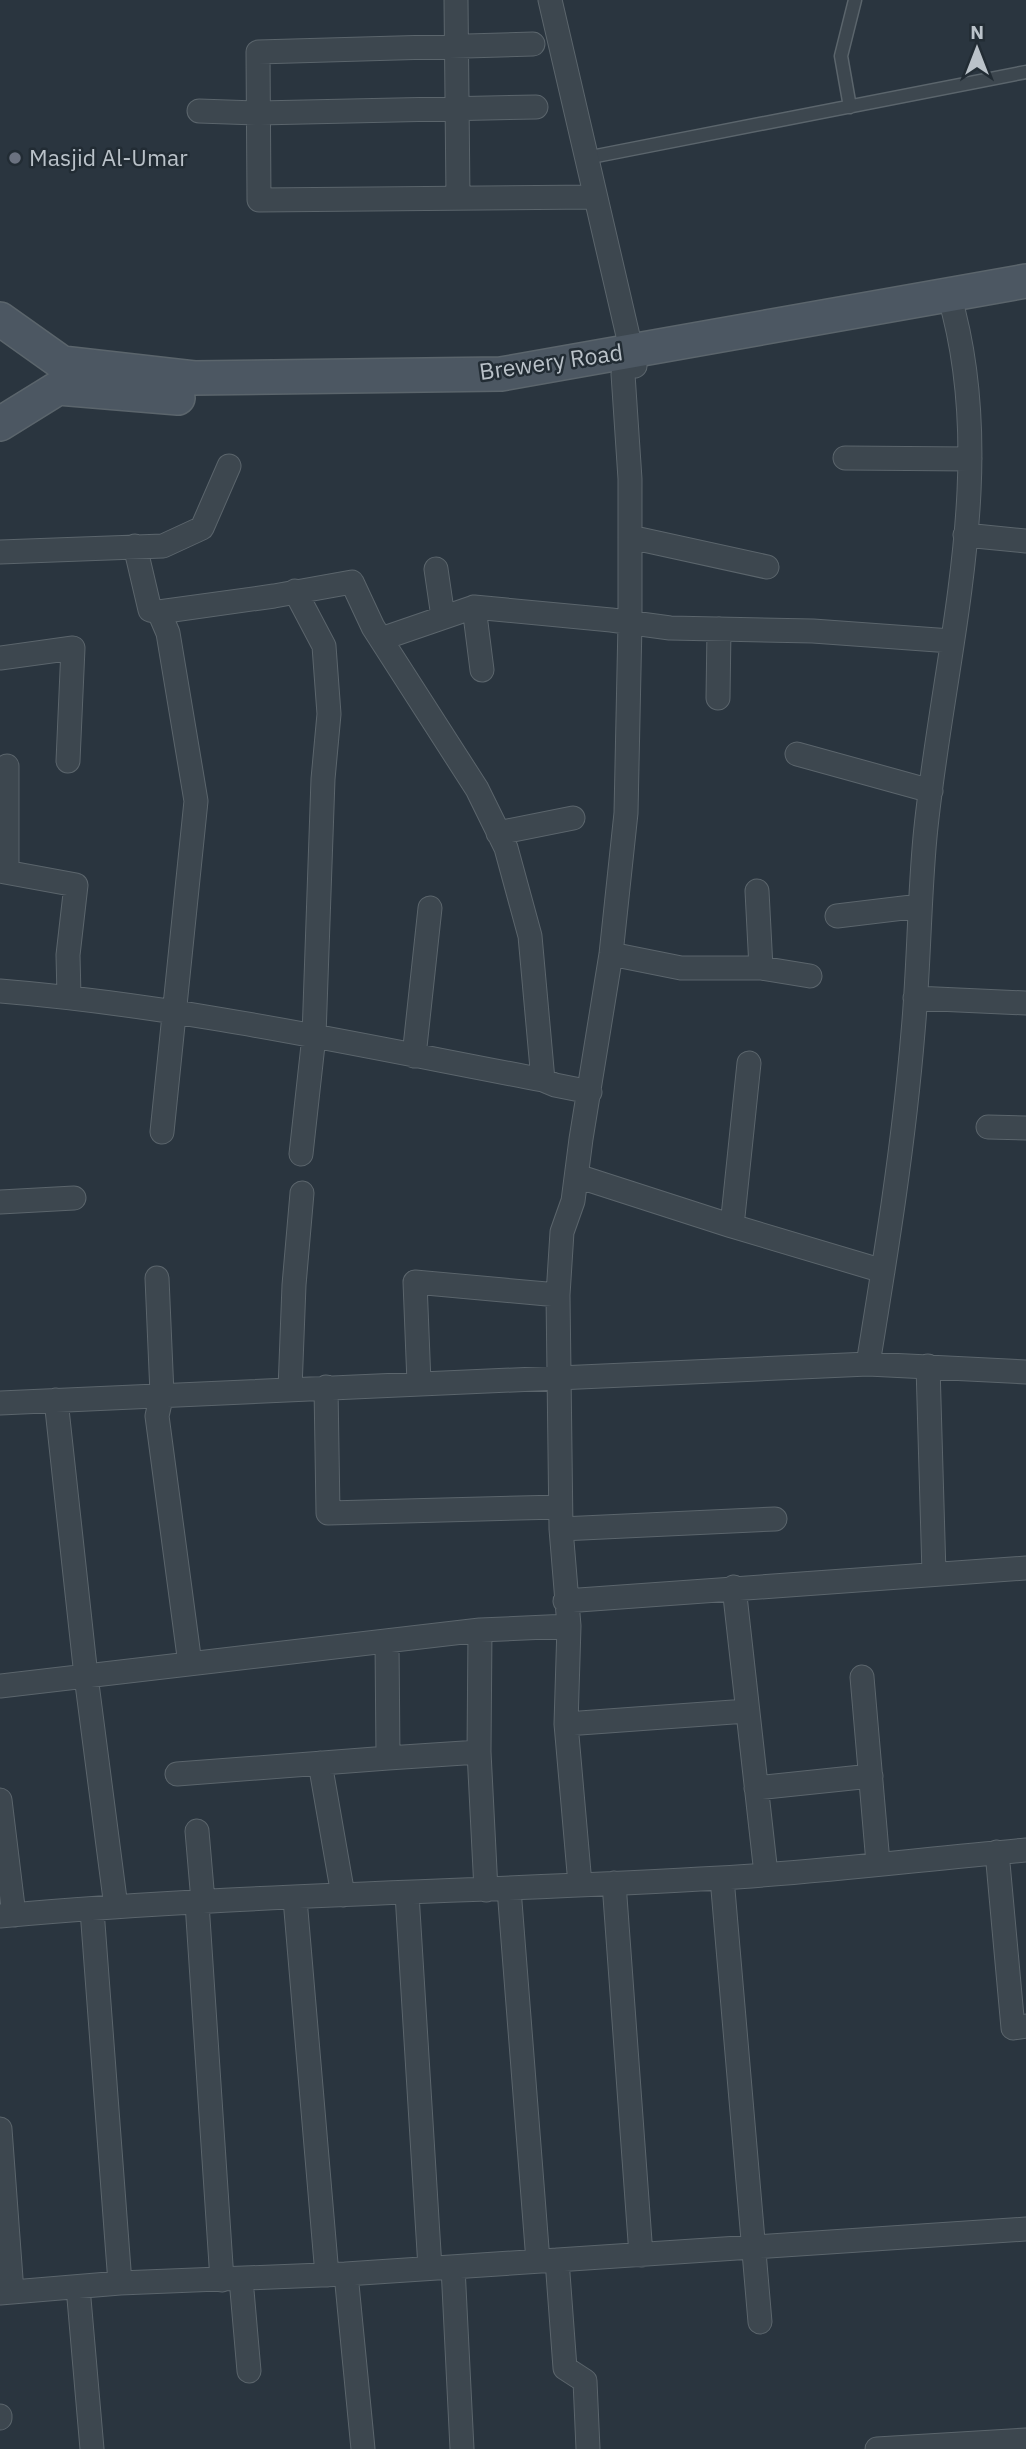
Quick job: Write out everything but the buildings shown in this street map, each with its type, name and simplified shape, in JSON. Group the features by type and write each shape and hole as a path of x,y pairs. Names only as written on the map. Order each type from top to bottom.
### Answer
{"main road":[{"name":"Brewery Road","path":"0,319 60,376 194,378 501,374 631,366 952,305 1026,281"},
{"name":"Brewery Road","path":"952,305 1026,303"},
{"path":"0,424 60,376"}],"street":[{"path":"456,0 458,198"},
{"path":"550,0 631,366 626,813 611,954 573,1201 562,1233 558,1295 561,1518 565,1601 569,1626 566,1724 580,1884"},
{"path":"534,44 258,52 259,200 595,197"},
{"path":"199,111 259,113 536,107"},
{"path":"868,1364 900,1152 931,791 965,535 970,413 952,305"},
{"path":"845,458 970,460"},
{"path":"0,552 163,545 202,528 229,466"},
{"path":"965,535 1026,541"},
{"path":"630,537 767,567"},
{"path":"135,546 150,610 159,612 352,582 381,639 477,789 506,848 530,936 543,1080"},
{"path":"436,569 443,617"},
{"path":"295,591 324,646 329,714 323,779 314,1036 301,1154"},
{"path":"381,639 474,607 670,628 813,631 951,640"},
{"path":"474,607 482,670"},
{"path":"159,612 168,633 196,801 162,1132"},
{"path":"718,698 719,629"},
{"path":"0,658 73,648 68,761"},
{"path":"797,754 931,791"},
{"path":"7,766 4,871 76,885 68,955 69,996"},
{"path":"498,833 573,818"},
{"path":"757,891 761,968"},
{"path":"837,916 920,906"},
{"path":"414,1056 430,908"},
{"path":"611,954 681,968 761,968 810,976"},
{"path":"0,991 69,996 314,1036 543,1080 590,1092"},
{"path":"915,998 1026,1003"},
{"path":"732,1226 749,1063"},
{"path":"988,1127 1026,1128"},
{"path":"577,1176 883,1271"},
{"path":"290,1390 294,1285 302,1194"},
{"path":"0,1202 74,1198"},
{"path":"157,1278 162,1395 157,1416 190,1664"},
{"path":"419,1384 415,1282 558,1295"},
{"path":"0,1403 868,1364 1026,1372"},
{"path":"928,1366 934,1574"},
{"path":"326,1388 328,1513 561,1518 775,1518"},
{"path":"55,1400 86,1676 116,1907"},
{"path":"565,1601 1026,1568"},
{"path":"734,1587 766,1874"},
{"path":"0,1686 481,1630 569,1626"},
{"path":"481,1630 479,1752 497,1890 565,2368 585,2381 588,2449"},
{"path":"387,1641 388,1758"},
{"path":"862,1677 878,1863"},
{"path":"566,1724 747,1711"},
{"path":"177,1774 479,1752"},
{"path":"320,1763 343,1895"},
{"path":"756,1788 871,1776"},
{"path":"0,1800 7,1916 200,1902 722,1878 1026,1850"},
{"path":"197,1831 200,1902 232,2280 249,2371"},
{"path":"997,1852 1013,2028 1026,2026"},
{"path":"722,1878 760,2322"},
{"path":"614,1883 641,2255"},
{"path":"407,1894 441,2268 462,2449"},
{"path":"295,1899 337,2274 363,2449"},
{"path":"92,1910 120,2283"},
{"path":"0,2129 6,2293 120,2283 232,2280 441,2268 1026,2229"},
{"path":"78,2287 92,2449"},
{"path":"877,2449 1026,2440"}],"lane":[{"path":"850,107 841,56 855,0"},
{"path":"586,158 1026,72"}],"place":[{"name":"Masjid Al-Umar","path":"15,158"}]}
